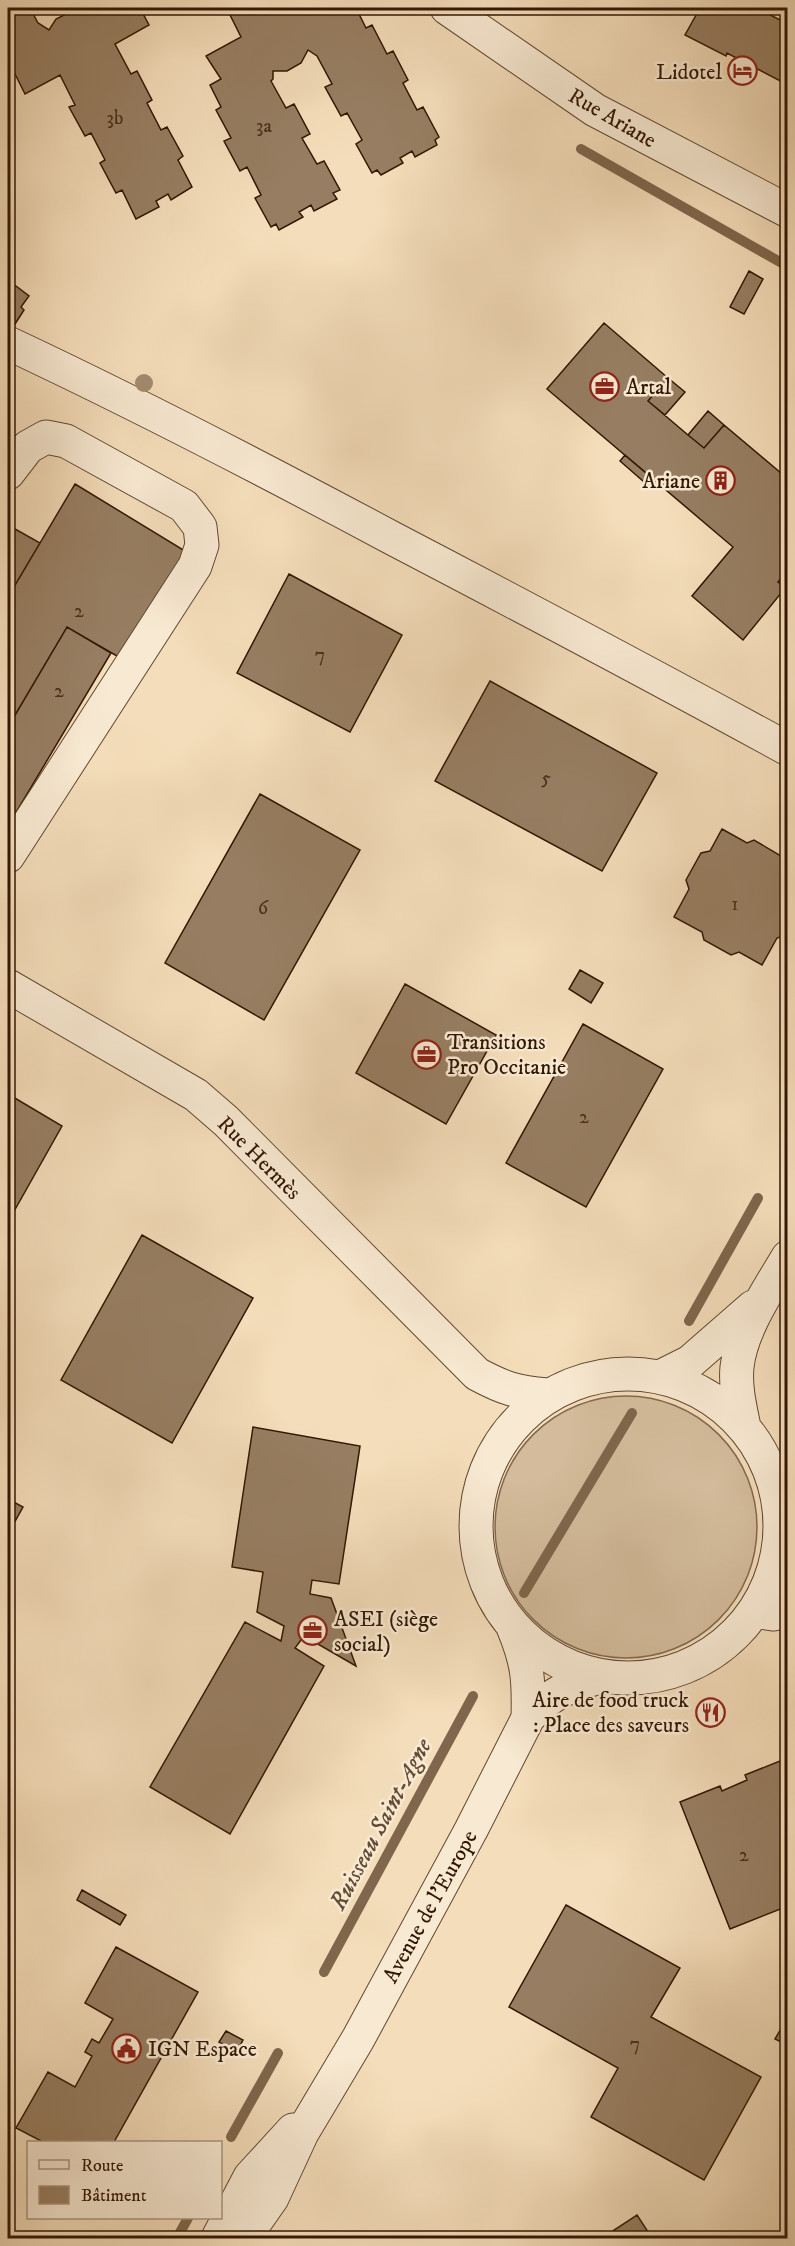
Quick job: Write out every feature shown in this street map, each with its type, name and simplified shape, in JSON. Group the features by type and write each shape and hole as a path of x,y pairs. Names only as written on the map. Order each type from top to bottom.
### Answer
{"street":[{"name":"Rue Ariane","path":"447,8 595,110 788,211"},
{"path":"8,343 194,433 638,667 788,749"},
{"path":"8,473 28,447 46,437 66,441 184,506 200,527 202,545 195,566 8,856"},
{"name":"Rue Hermès","path":"8,986 196,1095 226,1121 477,1374 502,1388 547,1395"},
{"path":"744,1427 738,1396 737,1367 742,1343 765,1295 788,1257"},
{"path":"662,1376 690,1362 765,1295"},
{"path":"623,1372 662,1376 707,1395 744,1427 767,1462 779,1503 783,1550 771,1580 754,1611 731,1638 702,1659 670,1673 635,1679 600,1677 553,1659 513,1627 488,1586 475,1540 479,1491 497,1447 519,1418 547,1395 583,1379 623,1372"},
{"name":"Rue Hermès","path":"477,1374 489,1397 496,1427 497,1447"},
{"path":"754,1611 773,1614 788,1611"},
{"name":"Avenue de l'Europe","path":"513,1627 524,1652 529,1678 528,1718"},
{"name":"Avenue de l'Europe","path":"244,2238 272,2198 302,2133 358,2039 471,1830 528,1718 542,1703 559,1692 600,1677"},
{"name":"Avenue de l'Europe","path":"218,2238 250,2177 326,2093"}],"shaded area":[{"path":"626,1396 652,1398 676,1406 699,1418 719,1434 735,1454 747,1477 755,1501 757,1527 755,1553 747,1577 735,1600 719,1620 699,1636 676,1648 652,1656 626,1658 600,1656 576,1648 553,1636 533,1620 517,1600 505,1577 497,1553 495,1527 497,1501 505,1477 517,1454 533,1434 553,1418 576,1406 600,1398"}],"building":[{"path":"8,8 30,8 38,23 49,30 56,19 72,11 85,11 85,8 140,8 149,25 115,44 131,74 137,71 152,100 147,103 161,130 167,127 183,156 178,160 192,187 171,200 168,194 156,201 159,207 136,219 122,190 116,193 100,163 105,160 91,133 85,136 69,107 75,105 60,75 25,94 13,70 8,73"},
{"path":"219,8 343,8 345,11 356,8 366,28 372,25 387,54 393,51 408,80 403,83 417,110 423,107 439,137 435,140 437,145 415,157 412,151 400,158 403,163 381,175 377,170 372,173 356,144 362,140 347,113 341,116 325,87 332,84 317,56 308,50 301,63 287,71 273,71 271,81 286,108 294,104 310,134 302,138 317,164 324,161 340,190 333,193 337,199 314,211 311,205 299,212 303,217 279,230 276,224 271,227 255,198 261,195 247,167 240,171 224,141 231,138 216,110 221,107 210,85 221,79 206,56 241,37 227,9 221,12"},
{"path":"700,8 757,8 780,20 785,11 788,13 788,85 727,53 726,56 685,35"},
{"path":"749,271 763,279 744,314 730,307"},
{"path":"8,280 29,296 21,307 24,310 15,324 8,318"},
{"name":"Ariane","path":"604,323 668,378 648,401 688,435 704,448 724,425 788,479 788,570 778,582 786,587 743,640 692,596 733,547 547,389"},
{"path":"668,378 685,392 665,415 648,401"},
{"path":"708,411 724,425 704,448 688,435"},
{"path":"625,455 657,482 651,488 620,461"},
{"path":"75,484 185,551 122,659 67,627 8,727 8,590 11,592"},
{"path":"8,525 40,543 11,592 8,590"},
{"path":"289,574 402,635 350,732 237,673"},
{"path":"67,627 111,653 8,826 8,727"},
{"path":"490,681 657,773 602,871 435,781"},
{"path":"260,794 360,850 264,1020 165,963"},
{"path":"722,829 747,843 754,840 786,859 788,928 783,936 777,938 762,965 739,952 731,955 704,940 702,932 674,917 689,889 686,880 701,853 710,851"},
{"path":"580,970 603,983 591,1003 569,989"},
{"name":"Transitions Pro Occitanie","path":"405,984 496,1035 446,1124 356,1073"},
{"path":"583,1024 663,1069 586,1207 506,1163"},
{"path":"8,1094 62,1126 8,1222"},
{"path":"142,1235 253,1298 172,1443 61,1380"},
{"name":"ASEI (siège social)","path":"253,1427 360,1446 339,1584 312,1580 310,1594 331,1598 356,1666 304,1636 295,1648 324,1666 230,1834 150,1787 245,1622 281,1641 284,1626 257,1612 263,1572 232,1567"},
{"path":"8,1499 23,1507 8,1534"},
{"path":"785,1759 788,1766 788,1906 730,1929 680,1802 720,1786 722,1791 747,1780 745,1775"},
{"path":"82,1890 126,1915 120,1925 77,1900"},
{"path":"566,1905 680,1968 651,2017 761,2077 704,2180 591,2117 618,2068 509,2007"},
{"name":"IGN Espace","path":"116,1947 198,1992 115,2141 41,2141 16,2128 48,2072 75,2087 92,2056 85,2052 92,2039 99,2043 113,2019 85,2003"},
{"path":"786,2020 788,2021 787,2045 775,2039"},
{"path":"226,2031 243,2040 236,2053 219,2042"},
{"path":"637,2215 652,2238 602,2238"}],"waterway":[{"name":"Ruisseau Saint-Agne","path":"581,149 787,266"},
{"name":"Ruisseau Saint-Agne","path":"689,1321 758,1198"},
{"name":"Ruisseau Saint-Agne","path":"524,1593 632,1413"},
{"name":"Ruisseau Saint-Agne","path":"324,1972 473,1696"},
{"name":"Ruisseau Saint-Agne","path":"231,2137 278,2053"},
{"name":"Ruisseau Saint-Agne","path":"177,2238 187,2219"}],"place":[{"name":"Lidotel","path":"743,71"},
{"name":"Artal","path":"605,386"},
{"name":"Ariane","path":"721,480"},
{"name":"Transitions Pro Occitanie","path":"426,1054"},
{"name":"ASEI (siège social)","path":"313,1631"},
{"name":"Aire de food truck : Place des saveurs","path":"710,1712"},
{"name":"IGN Espace","path":"127,2048"}]}
